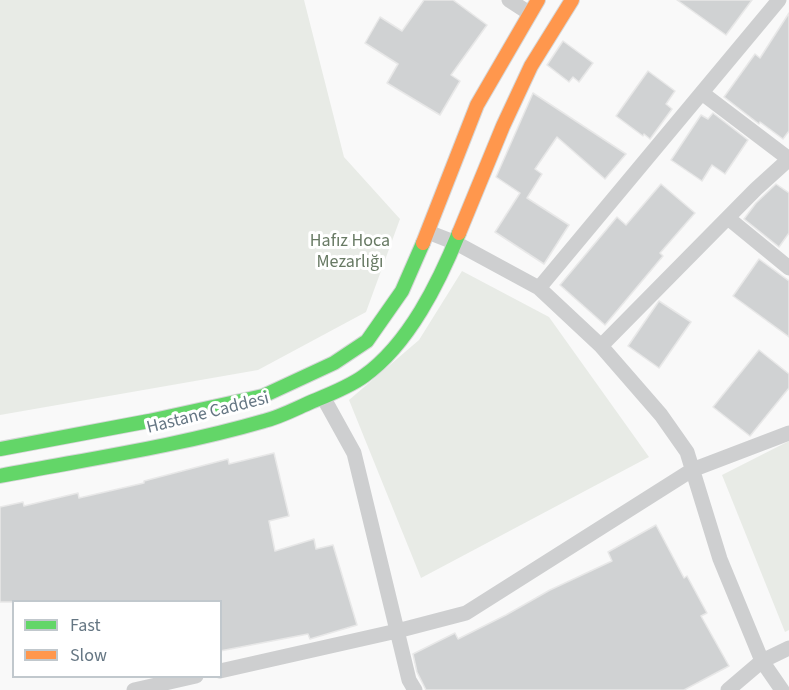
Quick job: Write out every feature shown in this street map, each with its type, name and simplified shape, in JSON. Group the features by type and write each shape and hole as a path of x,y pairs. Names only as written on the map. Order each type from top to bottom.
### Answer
{"main road":[{"name":"Hastane Caddesi","path":"0,476 185,440 266,421 323,397 364,376 396,346 424,306 443,272 503,126 531,66 572,0"},
{"name":"Hastane Caddesi","path":"0,449 149,421 262,396 334,363 368,341 402,291 428,232 477,105 534,6"}],"street":[{"path":"509,0 534,6"},
{"path":"539,288 779,0"},
{"path":"601,346 789,159 702,93"},
{"path":"728,218 789,268"},
{"path":"428,232 456,243 539,288 601,346 661,415 687,452 720,559 762,661 782,690"},
{"path":"323,397 354,453 409,680 415,690"},
{"path":"222,671 466,613 692,470 789,433"},
{"path":"728,690 762,661 789,648"},
{"path":"134,690 187,678"}],"green space":[{"name":"Hafız Hoca Mezarlığı","path":"0,0 304,0 344,157 400,219 366,312 258,370 0,415"},
{"path":"462,271 549,317 649,457 421,578 349,400 419,340"},
{"path":"789,441 789,630 785,632 722,475"}],"building":[{"path":"424,0 453,0 487,25 451,75 460,81 440,115 387,83 398,64 365,43 380,17 402,31"},
{"path":"677,0 752,0 726,35"},
{"path":"789,13 789,131 783,139 724,97 755,54 760,58"},
{"path":"563,41 593,63 579,82 573,77 569,82 547,65"},
{"path":"648,71 675,91 666,104 672,109 650,139 616,116"},
{"path":"533,93 626,154 605,179 557,137 535,169 542,174 527,198 569,225 544,264 495,232 520,193 496,177"},
{"path":"713,113 748,140 725,174 712,165 702,181 671,160 701,115 708,119"},
{"path":"661,184 695,213 660,253 663,256 605,325 560,285 617,217 626,225"},
{"path":"776,184 789,193 789,233 779,247 744,219 756,203"},
{"path":"759,259 789,281 789,337 733,296"},
{"path":"659,301 691,322 659,368 628,346"},
{"path":"759,350 789,374 789,388 750,436 713,407"},
{"path":"274,453 289,516 269,521 275,551 314,539 316,549 333,545 357,625 310,639 308,634 222,651 222,600 12,600 12,602 0,602 0,507 23,502 24,506 78,493 79,498 144,483 144,481 228,459 229,464"},
{"path":"656,525 684,578 687,576 707,613 701,616 729,666 684,690 426,690 417,672 413,654 455,633 458,639 550,590 612,561 608,552"}],"traffic: fast":[{"path":"0,476 166,445 232,430 276,417 352,384 380,363 409,330 442,272 459,233"},
{"path":"0,449 149,421 263,396 334,363 367,341 402,291 423,243"}],"traffic: slow":[{"path":"423,243 477,105 538,0"},
{"path":"459,233 503,126 531,66 572,0"}]}
